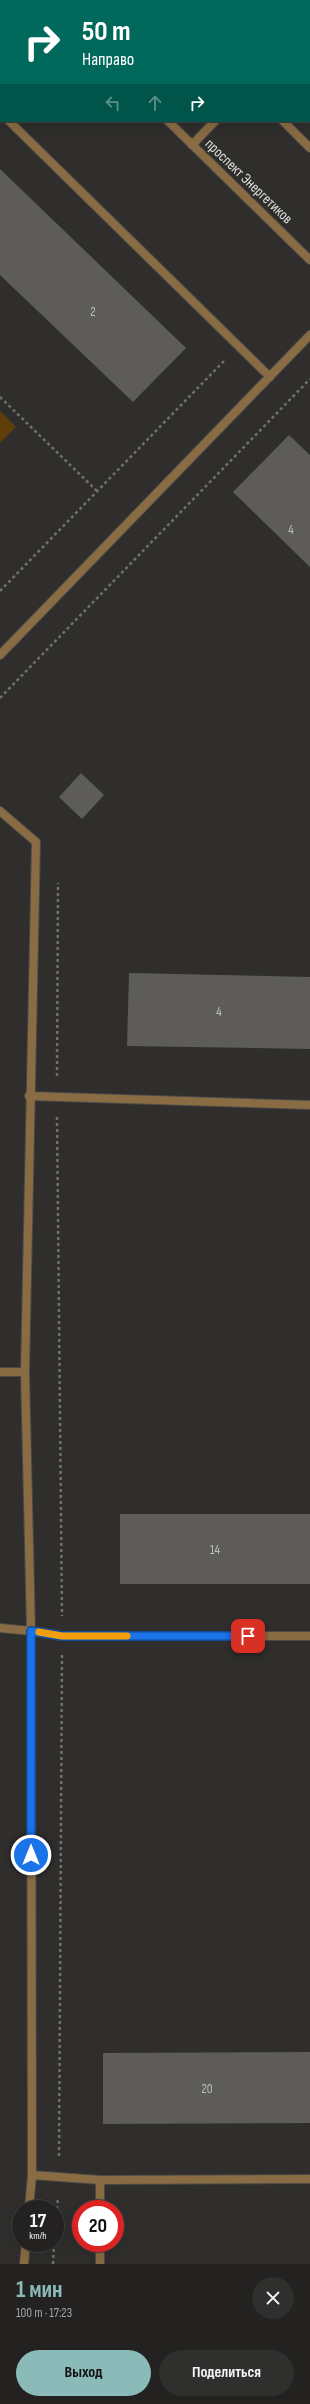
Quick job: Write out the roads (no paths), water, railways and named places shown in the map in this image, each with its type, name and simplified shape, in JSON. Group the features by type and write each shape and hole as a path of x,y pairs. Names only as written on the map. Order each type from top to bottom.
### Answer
{"street":[{"path":"10,122 270,377"},
{"name":"проспект Энергетиков","path":"169,122 310,260"},
{"path":"192,145 214,122"},
{"path":"284,122 310,148"},
{"path":"0,655 310,335"},
{"path":"0,811 36,842 29,1096 25,1372 31,1631 32,2175 30,2200"},
{"path":"29,1096 310,1105"},
{"path":"0,1372 25,1372"},
{"path":"0,1628 62,1636 310,1636"},
{"path":"32,2175 100,2180 310,2179"},
{"path":"100,2180 100,2200"},
{"path":"24,2264 25,2252"},
{"path":"100,2252 100,2264"}]}
